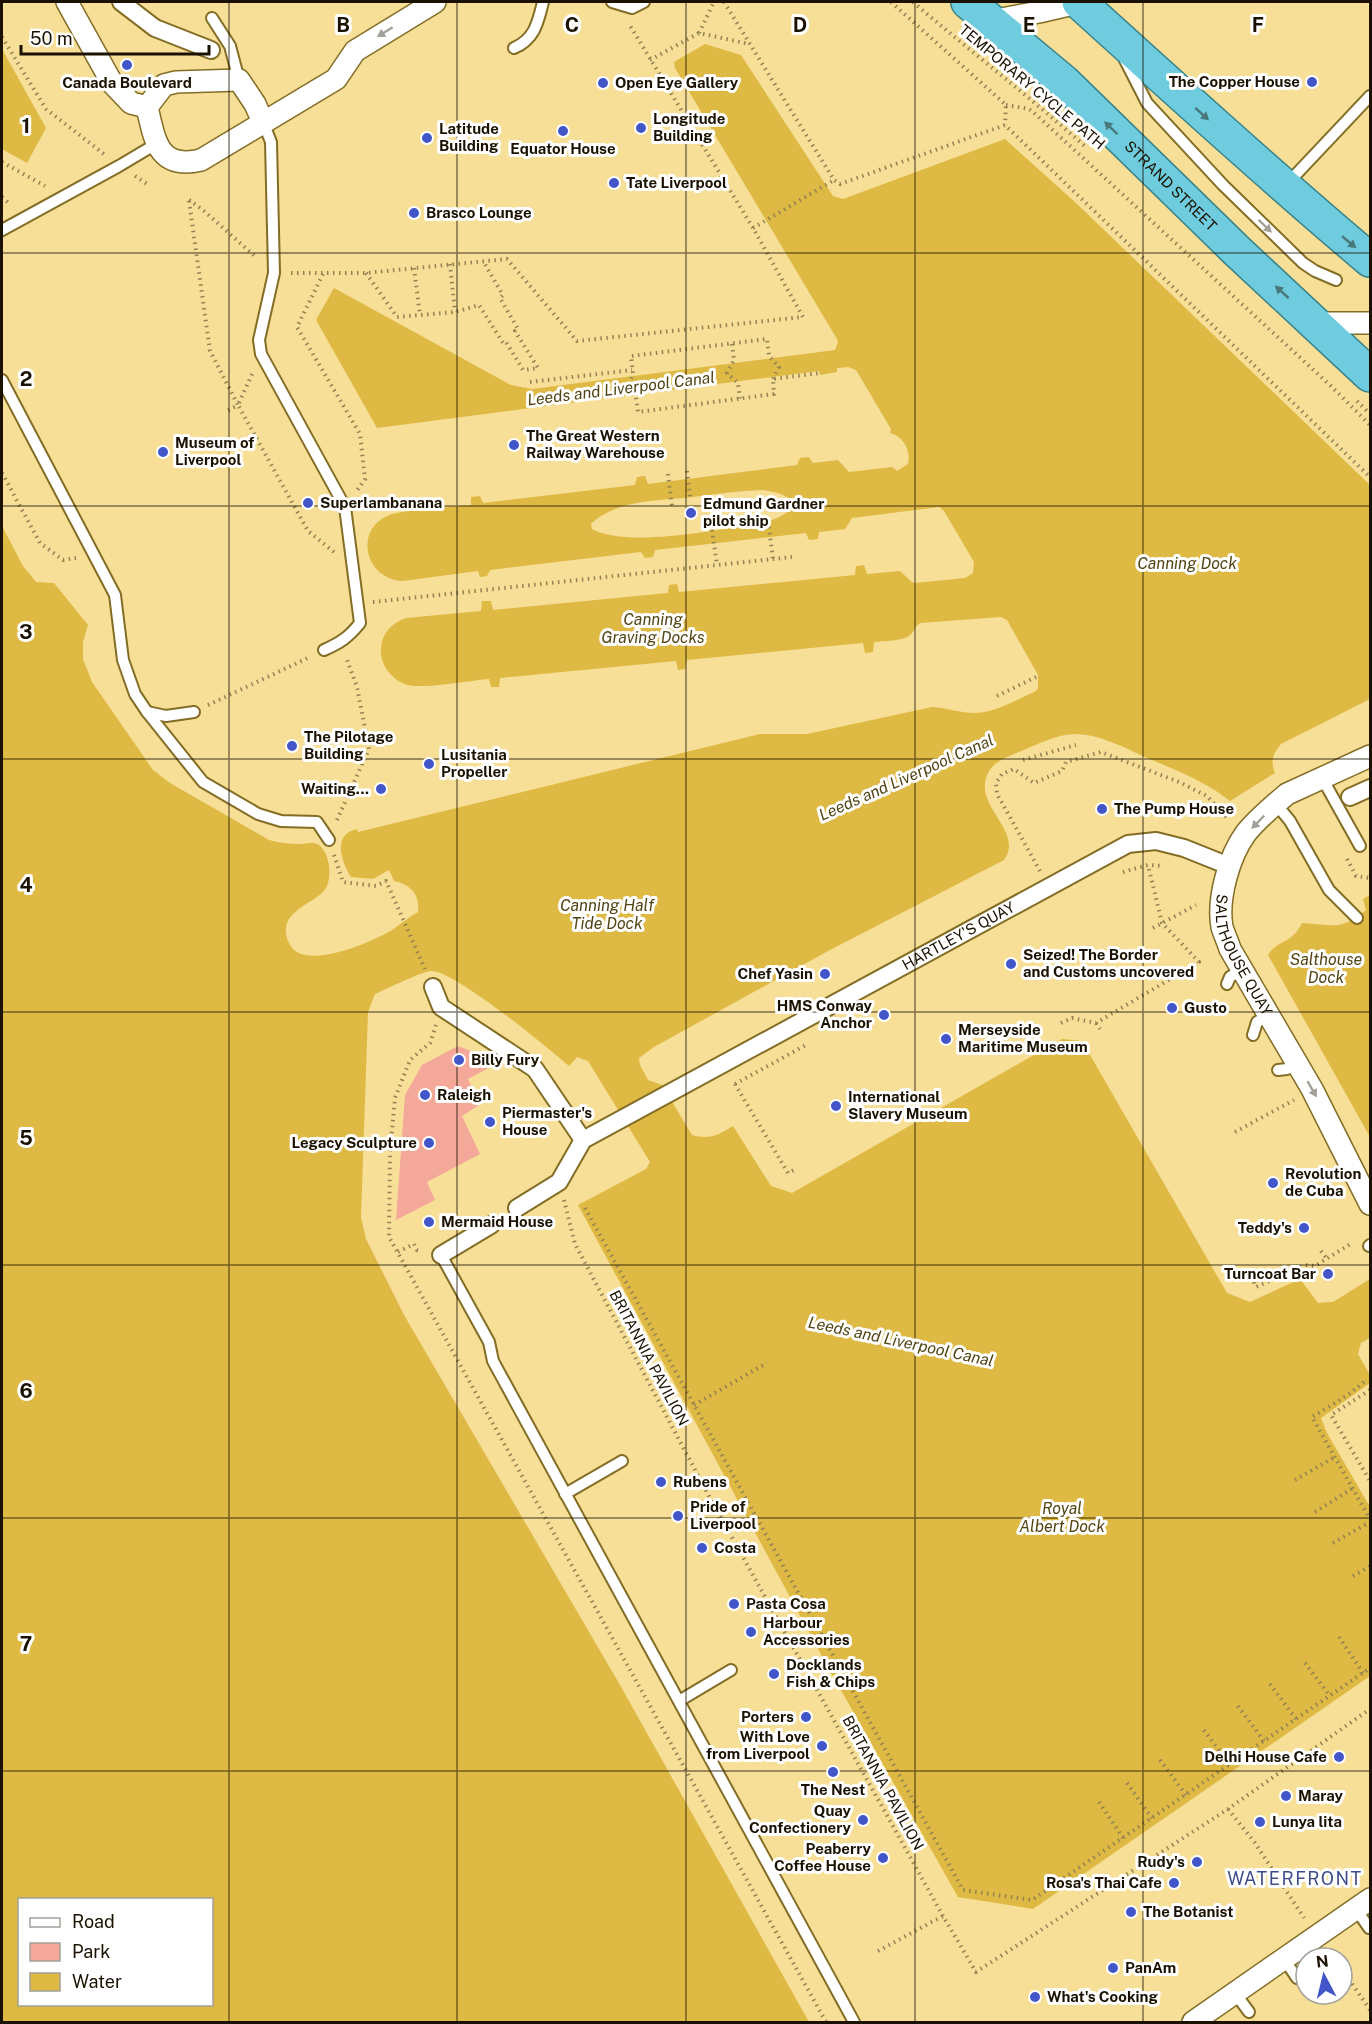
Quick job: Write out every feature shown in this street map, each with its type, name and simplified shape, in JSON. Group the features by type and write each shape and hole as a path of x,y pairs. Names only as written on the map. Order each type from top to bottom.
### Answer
{"highway":[{"path":"1080,2 1284,187 1371,260"},
{"name":"STRAND STREET","path":"979,11 1064,82 1236,250 1316,323 1362,386"}],"street":[{"path":"67,2 112,83 132,103 147,107"},
{"path":"121,2 155,28 212,50"},
{"path":"147,107 156,144 162,152 173,160 186,164 201,160 336,79 355,51 435,2"},
{"path":"979,11 1080,2"},
{"path":"147,107 164,85 176,82 239,80 255,104 263,122"},
{"path":"1316,323 1371,323"},
{"name":"SALTHOUSE QUAY","path":"1371,756 1287,794 1276,804 1246,834 1229,866 1221,906 1222,928 1230,949 1234,977 1287,1067 1326,1115 1371,1204"},
{"path":"1350,797 1371,788"},
{"name":"HARTLEY'S QUAY","path":"590,1136 1128,844 1156,841 1184,848 1229,866"},
{"path":"433,987 441,1007 535,1069 590,1136 559,1182 517,1208"},
{"path":"441,1255 491,1226"},
{"path":"1193,2022 1363,1904"}],"lane":[{"path":"514,48 525,44 532,34 543,2"},
{"path":"614,2 632,9 644,2"},
{"path":"212,18 230,46 239,80"},
{"path":"1112,33 1147,103 1223,185 1303,263 1336,280"},
{"path":"1284,187 1371,96"},
{"path":"263,122 271,142 274,273 259,340 261,354 345,507 358,604 360,623 341,643 324,650"},
{"path":"2,230 156,144"},
{"path":"2,380 114,594 123,660 135,694 147,712 203,782 258,814 281,821 317,822 329,840"},
{"path":"147,712 166,716 194,712"},
{"path":"1322,778 1360,846"},
{"path":"1276,804 1290,821 1329,890 1357,918"},
{"path":"1253,1035 1258,1019"},
{"path":"441,1255 489,1342 493,1361 854,2022"},
{"path":"566,1494 622,1461"},
{"path":"679,1701 731,1670"},
{"path":"1363,1904 1369,1928"},
{"path":"1284,1959 1294,1974"},
{"path":"1235,1993 1249,2012"}],"path":[{"path":"308,531 210,351 189,200 274,273 366,273 507,259 576,341 803,317 753,228 614,2"},
{"path":"650,60 699,33 714,2"},
{"path":"724,2 834,180 840,184 1005,125"},
{"path":"891,2 1006,105 1032,111 1371,425"},
{"name":"TEMPORARY CYCLE PATH","path":"913,2 1039,105 1088,149"},
{"path":"699,33 749,44"},
{"path":"2,37 46,109 120,166"},
{"path":"1006,105 1005,125 1371,477"},
{"path":"2,162 27,176"},
{"path":"753,228 834,180"},
{"path":"366,273 397,317 455,312 479,305 523,370 538,368 515,331 518,329 500,298 502,296 483,261"},
{"path":"450,264 455,312"},
{"path":"414,268 420,315"},
{"path":"322,274 297,327 360,434 365,479 345,507"},
{"path":"767,339 769,356 779,367 773,379 774,394 638,412 636,397 628,387 633,372 631,356 732,344 767,339"},
{"path":"732,344 734,360 728,373 738,384 740,399"},
{"path":"227,411 238,405 261,354"},
{"path":"530,382 633,372"},
{"path":"773,379 820,373"},
{"path":"1362,386 1371,414"},
{"path":"687,471 690,497"},
{"path":"2,473 40,543 63,560 94,555"},
{"path":"668,474 672,506"},
{"path":"768,521 773,559"},
{"path":"712,530 717,565"},
{"path":"358,604 792,557"},
{"path":"341,643 357,687 369,749 329,840 343,882 376,886 386,881 433,987"},
{"path":"194,712 324,650"},
{"path":"997,696 1038,676"},
{"path":"1023,760 1076,745"},
{"path":"1050,887 997,794 996,783 1002,774 1014,770 1034,783 1062,771 1066,762 1101,753 1179,782 1207,796 1228,819"},
{"path":"1061,1023 1072,1018 1096,1023 1199,962 1162,923 1148,865"},
{"path":"1153,928 1196,905"},
{"path":"441,1007 430,1043 410,1060 395,1098 390,1152 389,1237 826,2022"},
{"path":"1096,1023 1100,1029"},
{"path":"723,1064 788,1173 796,1169"},
{"path":"1236,1131 1294,1100"},
{"name":"BRITANNIA PAVILION","path":"559,1182 575,1244 710,1498 976,1972 1228,1809 1371,1709"},
{"path":"585,1208 963,1890 1032,1900 1371,1668"},
{"path":"1254,1282 1256,1287 1305,1264 1315,1266 1353,1242"},
{"path":"398,1252 414,1244 417,1250"},
{"path":"1321,1251 1327,1259"},
{"path":"694,1405 766,1363"},
{"path":"1333,1543 1371,1520 1312,1417 1348,1395 1364,1382"},
{"path":"1371,1390 1331,1415 1371,1482"},
{"path":"1295,1480 1335,1457"},
{"path":"1315,1512 1353,1488"},
{"path":"1353,1576 1371,1566"},
{"path":"1339,1637 1363,1673"},
{"path":"1305,1663 1330,1696"},
{"path":"1270,1684 1296,1719"},
{"path":"1238,1706 1264,1741"},
{"path":"1204,1730 1230,1764"},
{"path":"1160,1760 1185,1795"},
{"path":"1127,1783 1152,1818"},
{"path":"1100,1802 1123,1838"},
{"path":"1228,1809 1255,1843 1305,1918"},
{"path":"878,1951 943,1916"},
{"path":"1354,1986 1371,2010"}],"green space":[{"path":"458,1046 476,1053 492,1066 468,1079 479,1105 462,1116 480,1154 427,1182 435,1200 396,1220 405,1095 422,1065"}],"water":[{"path":"705,44 741,55 833,196 843,199 1005,139 1076,203 1370,485 1370,699 1281,744 1273,757 1275,773 1230,801 1189,776 1103,739 1085,735 1061,736 1007,757 992,767 985,784 989,803 1009,841 1009,851 1004,860 828,951 654,1047 639,1058 648,1080 662,1085 692,1135 714,1136 733,1126 771,1186 792,1193 1062,1039 1082,1041 1227,1293 1250,1302 1300,1279 1318,1303 1333,1302 1370,1279 1370,1338 1361,1343 1358,1354 1370,1375 1370,1383 1321,1418 1327,1433 1370,1507 1370,1676 1033,1909 958,1897 824,1660 578,1205 646,1169 650,1162 588,1061 577,1057 569,1066 479,996 443,974 426,972 375,994 368,1012 361,1217 366,1239 404,1315 620,1685 809,2022 2,2022 2,526 23,566 36,582 54,583 88,625 83,642 83,659 92,682 153,770 170,783 269,840 293,844 314,843 324,851 329,869 329,879 325,889 296,911 286,926 289,943 293,949 302,954 314,956 327,955 371,941 418,912 416,895 410,888 394,881 389,870 373,879 351,877 342,856 341,842 344,836 357,829 358,832 760,734 807,734 932,707 975,713 990,711 1038,689 1038,675 1007,620 1001,617 920,623 907,637 874,642 873,652 865,653 863,643 687,660 685,669 678,670 676,661 500,678 499,687 491,687 489,679 442,685 407,685 395,679 386,668 381,655 382,643 386,633 396,623 406,618 481,611 482,601 491,601 493,610 668,593 669,585 677,584 679,592 855,575 856,566 864,565 867,574 900,571 915,583 965,578 973,573 974,562 944,511 939,507 852,518 845,529 819,532 818,539 809,540 806,533 655,550 653,557 645,558 641,552 490,570 487,576 480,577 478,571 403,581 390,578 373,564 368,553 370,532 387,516 416,510 471,505 471,497 480,496 483,503 635,485 637,477 645,476 648,484 797,465 800,458 809,457 813,463 838,460 849,472 892,467 897,471 908,464 905,444 899,437 890,433 891,429 856,370 848,367 837,368 837,372 820,375 819,371 377,428 316,320 334,288 511,385 532,389 835,350 837,339 675,68 674,62","holes":["762,490 789,499 792,503 791,507 778,517 753,525 670,536 626,537 592,529 591,524 613,510 639,503 736,492"]},
{"path":"2,49 46,128 27,163 2,149"},
{"name":"Salthouse Dock","path":"1370,895 1370,1137 1268,955 1294,935 1302,923 1336,925 1358,917 1366,910 1363,899"}],"place":[{"name":"Canada Boulevard","path":"127,65"},
{"name":"The Copper House","path":"1312,82"},
{"name":"Open Eye Gallery","path":"603,83"},
{"name":"Longitude Building","path":"641,128"},
{"name":"Equator House","path":"563,131"},
{"name":"Latitude Building","path":"427,138"},
{"name":"Tate Liverpool","path":"614,183"},
{"name":"Brasco Lounge","path":"414,213"},
{"name":"The Great Western Railway Warehouse","path":"514,445"},
{"name":"Museum of Liverpool","path":"163,452"},
{"name":"Superlambanana","path":"308,503"},
{"name":"Edmund Gardner pilot ship","path":"691,513"},
{"name":"The Pilotage Building","path":"292,746"},
{"name":"Lusitania Propeller","path":"429,764"},
{"name":"Waiting...","path":"381,789"},
{"name":"The Pump House","path":"1102,809"},
{"name":"Seized! The Border and Customs uncovered","path":"1011,964"},
{"name":"Chef Yasin","path":"825,974"},
{"name":"Gusto","path":"1172,1008"},
{"name":"HMS Conway Anchor","path":"884,1015"},
{"name":"Merseyside Maritime Museum","path":"946,1039"},
{"name":"Billy Fury","path":"459,1060"},
{"name":"Raleigh","path":"425,1095"},
{"name":"International Slavery Museum","path":"836,1106"},
{"name":"Piermaster's House","path":"490,1122"},
{"name":"Legacy Sculpture","path":"429,1143"},
{"name":"Revolution de Cuba","path":"1273,1183"},
{"name":"Mermaid House","path":"429,1222"},
{"name":"Teddy's","path":"1304,1228"},
{"name":"Turncoat Bar","path":"1328,1274"},
{"name":"Rubens","path":"661,1482"},
{"name":"Pride of Liverpool","path":"678,1516"},
{"name":"Costa","path":"702,1548"},
{"name":"Pasta Cosa","path":"734,1604"},
{"name":"Harbour Accessories","path":"751,1632"},
{"name":"Docklands Fish & Chips","path":"774,1674"},
{"name":"Porters","path":"806,1717"},
{"name":"With Love from Liverpool","path":"822,1746"},
{"name":"Delhi House Cafe","path":"1339,1757"},
{"name":"The Nest","path":"833,1772"},
{"name":"Maray","path":"1286,1796"},
{"name":"Quay Confectionery","path":"863,1820"},
{"name":"Lunya lita","path":"1260,1822"},
{"name":"Peaberry Coffee House","path":"883,1858"},
{"name":"Rudy's","path":"1197,1862"},
{"name":"Rosa's Thai Cafe","path":"1174,1883"},
{"name":"The Botanist","path":"1131,1912"},
{"name":"PanAm","path":"1113,1968"},
{"name":"What's Cooking","path":"1035,1997"}],"district":[{"name":"WATERFRONT","path":"1295,1879"}],"water label":[{"name":"Leeds and Liverpool Canal","path":"621,388"},
{"name":"Canning Dock","path":"1187,563"},
{"name":"Canning Graving Docks","path":"653,628"},
{"name":"Leeds and Liverpool Canal","path":"906,777"},
{"name":"Canning Half Tide Dock","path":"607,914"},
{"name":"Leeds and Liverpool Canal","path":"901,1341"},
{"name":"Royal Albert Dock","path":"1062,1517"}]}
